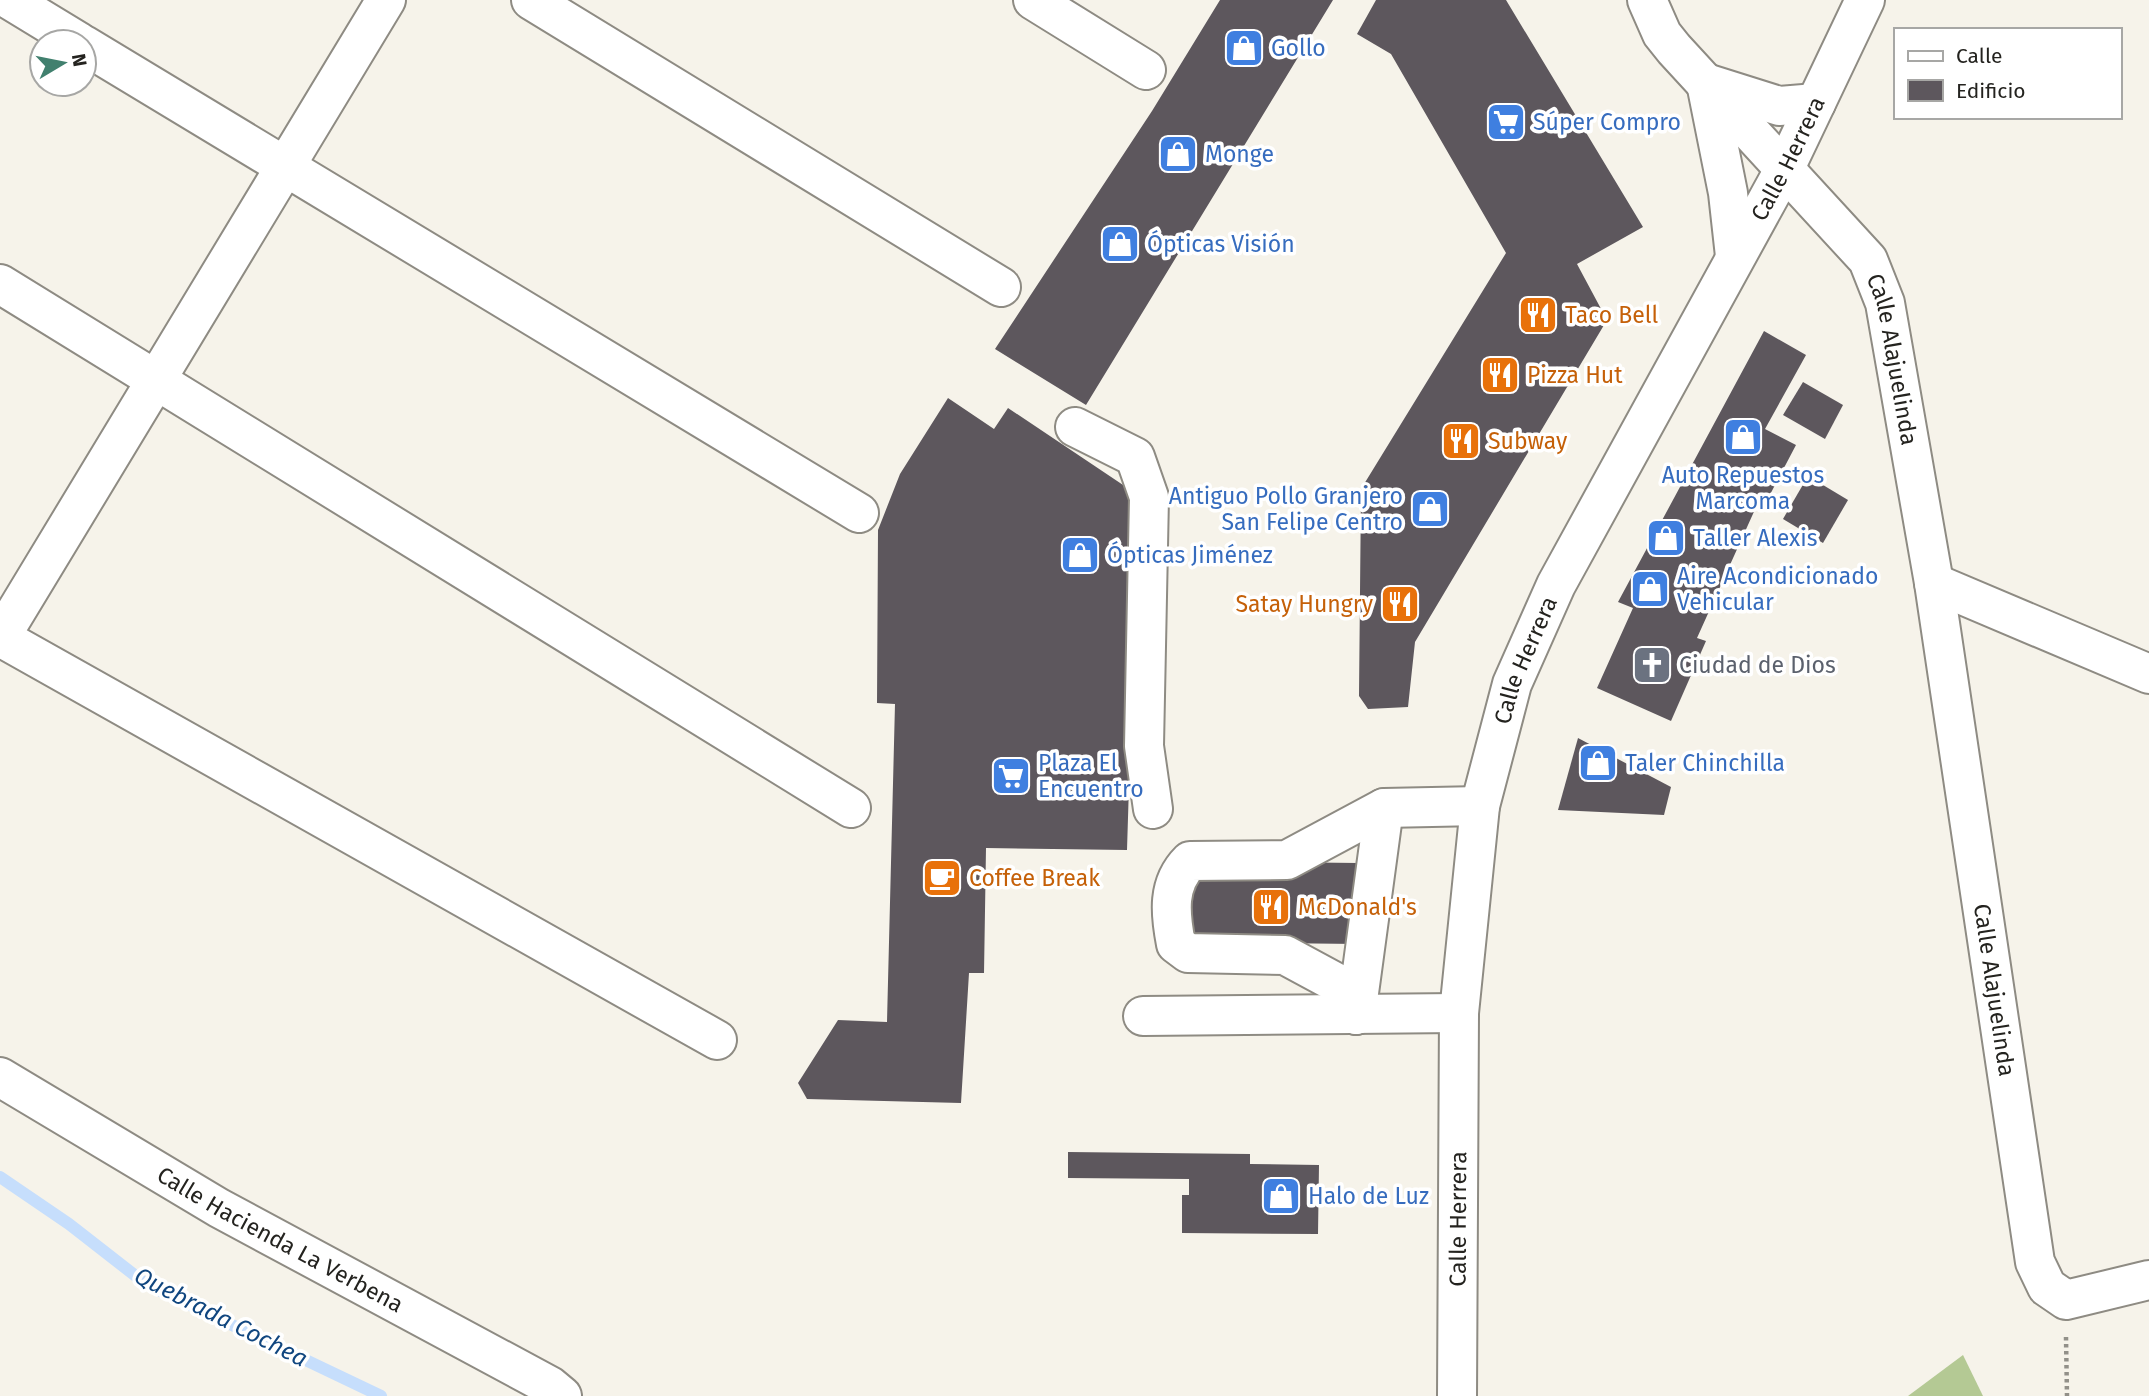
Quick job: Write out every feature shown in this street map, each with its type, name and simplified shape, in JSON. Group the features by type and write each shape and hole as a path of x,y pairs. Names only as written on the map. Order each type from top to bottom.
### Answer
{"street":[{"path":"10,0 56,28"},
{"path":"386,0 0,637 718,1040"},
{"path":"531,0 1001,287"},
{"path":"1033,0 1146,70"},
{"name":"Calle Alajuelinda","path":"1647,0 1662,34 1868,260 1885,303 1934,583 2035,1262 2047,1287 2066,1300"},
{"name":"Calle Herrera","path":"1457,1396 1459,1013 1480,806 1512,684 1556,584 1785,168 1865,0"},
{"path":"98,53 859,513"},
{"path":"1735,256 1728,193 1706,83 1779,106 1816,103"},
{"path":"0,284 850,807"},
{"path":"1075,427 1135,457 1149,497 1144,746 1153,809"},
{"path":"1934,583 2149,674"},
{"path":"1356,1015 1335,982 1285,955 1188,953 1175,944 1171,919 1172,890 1178,873 1191,861 1287,860 1384,808 1480,806"},
{"path":"1356,1015 1384,808"},
{"path":"1143,1016 1459,1013"},
{"name":"Calle Hacienda La Verbena","path":"0,1077 219,1208 550,1386 562,1396"},
{"path":"2066,1300 2149,1280"}],"path":[{"path":"2066,1300 2067,1396"}],"green space":[{"path":"1963,1355 1983,1396 1908,1396"}],"building":[{"path":"1220,0 1333,0 1086,405 995,349 1152,111"},
{"path":"1376,0 1506,0 1643,227 1577,264 1607,320 1415,642 1408,707 1368,709 1359,696 1361,489 1506,253 1391,54 1357,34"},
{"path":"1764,331 1806,355 1765,429 1796,445 1763,508 1757,505 1697,638 1706,641 1671,721 1597,688 1633,608 1618,602"},
{"path":"1803,382 1843,405 1825,439 1783,415"},
{"name":"Plaza El Encuentro","path":"948,398 994,429 1008,408 1138,495 1127,850 986,848 984,973 969,973 961,1103 807,1099 798,1083 838,1020 887,1022 895,704 877,703 878,530 900,474"},
{"path":"1808,476 1848,500 1823,543 1783,519"},
{"name":"Taler Chinchilla","path":"1578,738 1671,787 1664,815 1558,810"},
{"name":"McDonald's","path":"1272,862 1358,863 1358,944 1184,942 1184,872"},
{"path":"1068,1152 1250,1154 1250,1164 1319,1165 1318,1234 1182,1233 1182,1195 1189,1195 1189,1179 1068,1178"}],"waterway":[{"name":"Quebrada Cochea","path":"0,1177 69,1224 146,1284 381,1396"}],"place":[{"name":"Gollo","path":"1244,48"},
{"name":"Súper Compro","path":"1506,122"},
{"name":"Monge","path":"1178,154"},
{"name":"Ópticas Visión","path":"1120,244"},
{"name":"Taco Bell","path":"1538,315"},
{"name":"Pizza Hut","path":"1500,375"},
{"name":"Auto Repuestos Marcoma","path":"1743,437"},
{"name":"Subway","path":"1461,441"},
{"name":"Antiguo Pollo Granjero San Felipe Centro","path":"1430,509"},
{"name":"Taller Alexis","path":"1666,538"},
{"name":"Ópticas Jiménez","path":"1080,555"},
{"name":"Aire Acondicionado Vehicular","path":"1650,589"},
{"name":"Satay Hungry","path":"1400,604"},
{"name":"Ciudad de Dios","path":"1652,665"},
{"name":"Taler Chinchilla","path":"1598,763"},
{"name":"Plaza El Encuentro","path":"1011,776"},
{"name":"Coffee Break","path":"942,878"},
{"name":"McDonald's","path":"1271,907"},
{"name":"Halo de Luz","path":"1281,1196"}]}
